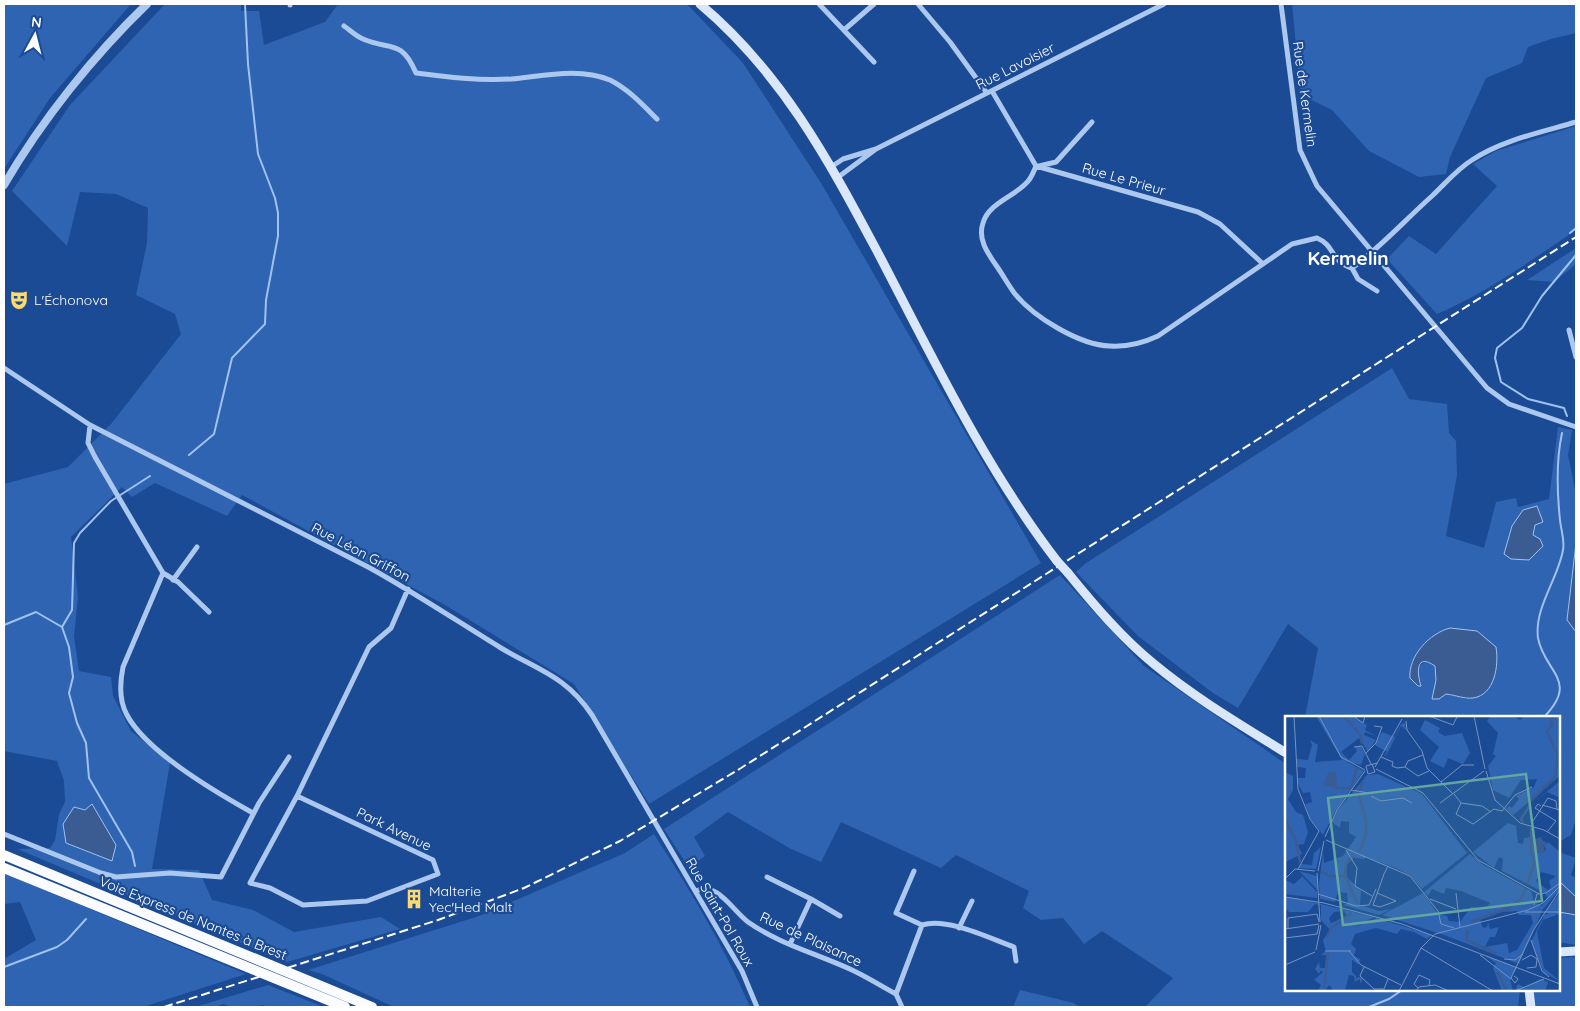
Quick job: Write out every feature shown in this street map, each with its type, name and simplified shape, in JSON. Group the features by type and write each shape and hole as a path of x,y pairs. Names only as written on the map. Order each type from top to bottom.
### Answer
{"highway":[{"name":"Voie Express de Nantes à Brest","path":"4,855 372,1007"},
{"name":"Voie Express de Nantes à Brest","path":"4,868 345,1007"}],"main road":[{"path":"700,4 718,19 777,82 803,120 831,167 976,437 1019,508 1057,561 1115,628 1153,664 1211,708 1285,752"},
{"path":"1560,952 1576,951"},
{"path":"1528,991 1529,1005"}],"street":[{"path":"4,185 18,160 62,102 104,49 147,4"},
{"path":"819,4 874,62"},
{"path":"844,30 874,4"},
{"path":"918,4 990,92 1036,166 1029,180 989,212 983,223 981,236 986,250 1015,294 1030,309 1056,327 1082,339 1109,346 1144,343 1158,336 1262,263 1292,244 1309,238 1317,238 1324,241 1335,260 1342,265 1352,268 1358,278 1377,291"},
{"name":"Rue Lavoisier","path":"831,167 843,159 876,149 1164,4"},
{"name":"Rue de Kermelin","path":"1281,4 1295,120 1304,162 1317,186 1480,381 1508,404 1576,427"},
{"path":"344,26 364,39 396,46 410,59 416,73 458,79 511,79 554,73 588,75 609,80 628,91 657,118"},
{"name":"Rue Le Prieur","path":"1036,166 1056,162 1092,122"},
{"path":"1352,268 1373,253 1453,174 1472,160 1513,141 1576,122"},
{"name":"Rue Lavoisier","path":"837,178 876,149"},
{"name":"Rue Le Prieur","path":"1036,166 1198,212 1220,224 1262,263"},
{"path":"1569,330 1576,357"},
{"name":"Rue Léon Griffon","path":"4,368 90,425 408,589 502,648 558,678 572,690 592,715 658,830"},
{"path":"90,425 88,443 114,492 163,573 209,612"},
{"path":"173,580 197,547"},
{"path":"163,573 123,667 121,697 127,715 156,749 253,813"},
{"path":"297,796 369,647 391,628 408,589"},
{"path":"4,834 101,873 116,877 170,873 221,877 253,813 289,757"},
{"name":"Park Avenue","path":"297,796 433,860 438,874 367,901 303,905 270,888 250,883 297,796"},
{"name":"Rue Saint-Pol Roux","path":"658,830 742,971 757,1007"},
{"path":"914,872 896,913 922,925 931,922 959,928 1014,948 1016,961"},
{"path":"767,877 840,916"},
{"name":"Rue de Plaisance","path":"696,891 703,887 713,890 747,922 790,944 851,970 896,994"},
{"path":"790,944 811,899"},
{"path":"959,928 972,901"},
{"path":"902,1007 896,994 922,925"}],"shaded area":[{"path":"4,4 131,4 50,98 4,169"},
{"path":"165,4 241,4 241,11 259,11 264,45 325,22 338,4 687,4 743,63 821,183 1041,563 649,804 574,684 445,605 242,495 227,516 155,483 132,497 122,487 71,537 78,597 74,636 79,671 111,677 113,696 131,731 170,763 152,869 199,870 212,900 253,910 294,932 381,917 400,929 287,962 17,849 50,848 55,840 59,814 65,802 64,781 57,761 4,751 4,484 68,467 111,424 181,334 175,314 136,295 147,243 148,208 116,194 80,192 67,246 12,191 70,105","holes":["93,804 66,843 74,807 85,810"]},
{"path":"1292,4 1576,4 1576,33 1528,47 1522,63 1486,78 1450,157 1446,174 1419,177 1369,151 1332,110 1301,95"},
{"path":"1576,126 1576,230 1491,286 1437,314 1387,259 1409,236 1436,254 1497,186 1473,164 1496,151"},
{"path":"1576,248 1576,264 1554,282 1527,280"},
{"path":"1392,368 1409,399 1447,404 1449,433 1456,441 1457,475 1446,536 1484,548 1496,502 1516,498 1518,507 1549,499 1558,427 1572,430 1568,455 1576,494 1576,543 1567,620 1576,632 1576,819 1571,835 1560,841 1560,716 1305,716 1318,648 1288,624 1238,708 1213,693 1138,636 1076,572 1086,563","holes":["1537,506 1533,535 1509,536 1512,526 1523,510","1477,631 1496,647 1467,699 1446,694 1439,699 1435,666 1426,662 1420,666 1417,672 1411,664 1421,648"]},
{"path":"1537,506 1543,522 1535,525 1533,535 1540,539 1543,546 1529,560 1511,559 1504,554 1512,526 1523,510"},
{"path":"1576,543 1576,632 1567,620"},
{"path":"1060,575 1144,666 1285,763 1285,991 1520,991 1518,1007 1145,1007 1173,978 1102,931 1084,944 1063,918 1041,920 1023,908 1029,891 956,855 941,868 841,822 821,862 791,849 728,812 694,837 705,856 689,868 664,829"},
{"path":"1450,628 1477,631 1496,647 1497,662 1494,678 1491,685 1480,696 1470,698 1446,694 1439,699 1432,699 1436,680 1435,666 1428,662 1421,663 1419,666 1421,686 1418,686 1410,678 1413,662 1422,647 1435,635"},
{"path":"92,804 116,845 112,861 66,843 63,824 74,807 85,810"},
{"path":"654,834 706,919 750,1007 394,1007 322,974 308,970 479,916 625,853"},
{"path":"1560,852 1576,858 1571,875 1576,878 1576,945 1560,942"},
{"path":"4,873 246,974 143,1007 4,1007 4,959 36,940 20,902 4,904"},
{"path":"1560,882 1576,897 1576,915 1560,912"},
{"path":"1576,957 1576,1007 1536,1007 1533,991 1560,991 1560,958"},
{"path":"268,985 324,1007 265,1007 264,1005 232,1007 223,1004 216,1007 195,1007"},
{"path":"1020,990 1074,1003 1079,1007 1013,1007"}],"waterway":[{"path":"189,455 214,434 232,358 265,324 266,300 278,236 278,213 275,198 258,154 248,64 245,4"},
{"path":"1570,233 1576,228"},
{"path":"1567,416 1564,408 1528,399 1501,382 1495,358 1497,348 1522,328 1542,296 1576,255"},
{"path":"1545,716 1559,694 1560,685 1557,676 1541,650 1538,627 1543,605 1560,561 1563,546 1558,488 1558,465 1562,433"},
{"path":"62,627 72,610 74,543 80,533 111,501 150,476"},
{"path":"4,625 36,612 62,627 69,647 73,677 69,693 77,723 86,743 89,778 132,852 135,866"},
{"path":"4,967 57,947 67,940 86,919"},
{"path":"1369,1007 1389,999 1401,991"}],"railway":[{"path":"164,1007 438,920 524,888 620,841 741,768 1576,237"}],"place":[{"name":"L'Échonova","path":"19,300"},
{"name":"Malterie Yec'Hed Malt","path":"414,899"}],"district":[{"name":"Kermelin","path":"1348,258"}]}
